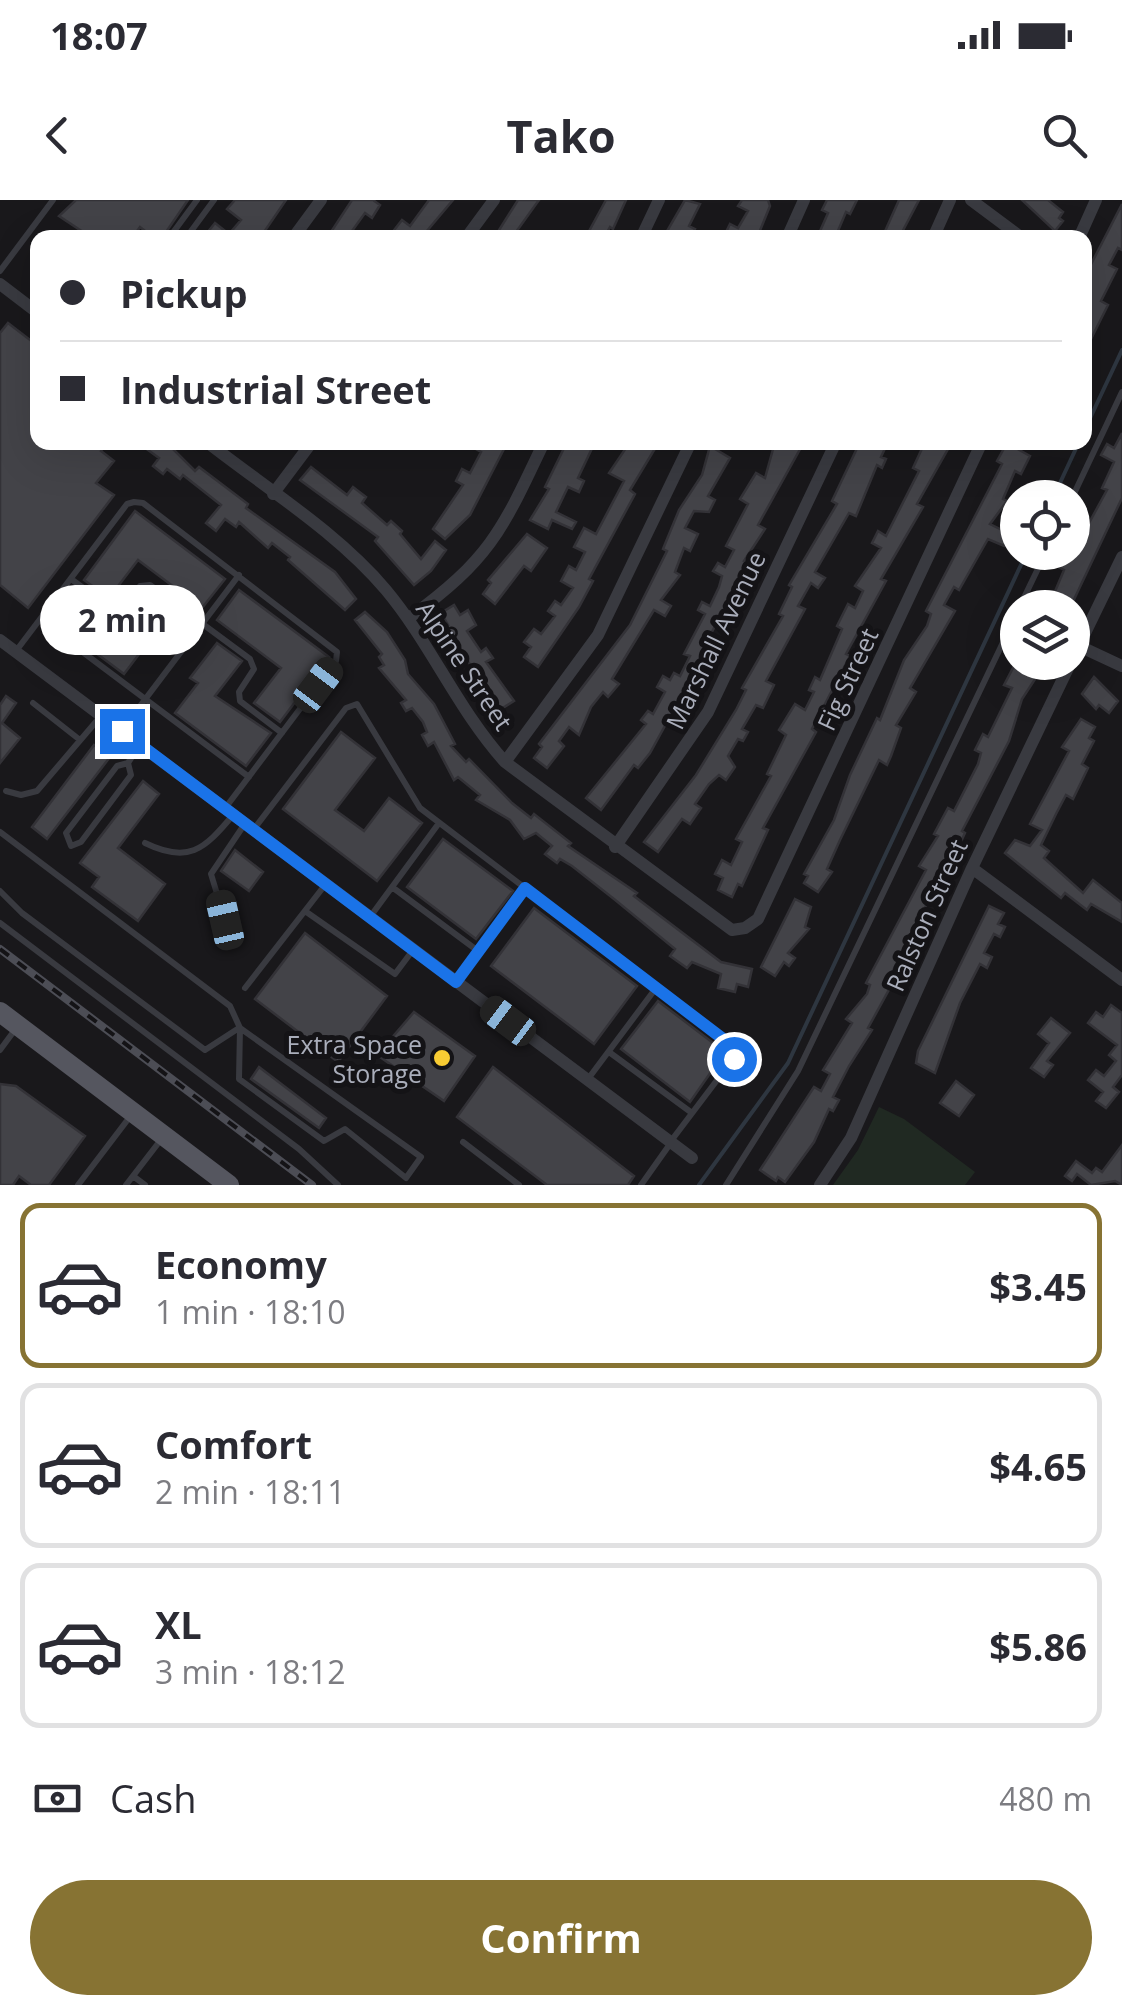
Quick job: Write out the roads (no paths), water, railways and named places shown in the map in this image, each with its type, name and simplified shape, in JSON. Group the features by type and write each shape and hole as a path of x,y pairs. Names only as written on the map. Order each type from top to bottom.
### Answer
{"main road":[{"path":"0,1012 228,1185"}],"street":[{"path":"299,230 321,200"},
{"path":"472,230 494,200"},
{"path":"645,230 659,200"},
{"path":"791,230 804,200"},
{"path":"937,230 950,200"},
{"path":"970,200 1011,230"},
{"path":"1083,230 1096,200"},
{"path":"0,284 30,307"},
{"name":"Alpine Street","path":"217,450 354,557 408,618 477,728 505,762 723,928 745,928"},
{"path":"274,494 306,450"},
{"path":"408,618 448,590 484,554 503,528 540,450"},
{"path":"505,762 598,635 687,450"},
{"name":"Marshall Avenue","path":"616,847 708,712 832,450"},
{"name":"Fig Street","path":"745,928 758,919 978,450"},
{"name":"Ralston Street","path":"1090,623 1122,557"},
{"path":"0,640 692,1158"},
{"path":"1090,651 1122,666"},
{"name":"Ralston Street","path":"820,1185 850,1138 972,868 1063,680"},
{"path":"972,868 1122,980"}],"lane":[{"path":"30,230 53,200"},
{"path":"175,230 197,200"},
{"path":"192,230 214,200"},
{"path":"0,270 30,230"},
{"path":"1080,480 1122,392"},
{"path":"16,652 127,504 134,502 239,575 337,652 336,661 249,777 239,819 211,874 225,920"},
{"path":"122,731 239,575"},
{"path":"71,579 111,608 122,609 140,586 150,585 250,659 254,669 238,692 240,701 282,733"},
{"path":"40,620 249,777"},
{"path":"726,1185 798,1071 1000,648"},
{"path":"145,843 171,856 186,855 202,846 239,819 351,703 363,709 420,808 731,1045 734,1052 642,1185"},
{"path":"34,704 80,740"},
{"path":"6,791 21,796 37,791 101,716"},
{"path":"128,763 131,775 81,842 71,846 66,833 117,766 128,763 140,745"},
{"path":"370,918 440,824"},
{"path":"0,832 230,1006 240,1028 239,1079 324,1141 345,1129 406,1178 421,1157 240,1028"},
{"path":"245,988 326,884"},
{"path":"392,887 478,951"},
{"path":"456,982 525,888"},
{"path":"0,891 22,914 205,1050 240,1028"},
{"path":"305,911 396,974 413,950"},
{"path":"0,923 298,1148 338,1185"},
{"path":"588,1080 656,988"},
{"path":"0,1050 18,1026"},
{"path":"609,1052 692,1113"},
{"path":"78,1185 133,1113"},
{"path":"126,1185 164,1136"},
{"path":"462,1142 519,1185"},
{"path":"133,1176 145,1185"}],"waterway":[{"path":"1092,414 1122,350"},
{"path":"1061,480 1075,450"},
{"path":"699,1185 788,1063 1019,570"}],"railway":[{"path":"0,949 312,1185"}],"place":[{"name":"Extra Space Storage","path":"442,1058"}]}
